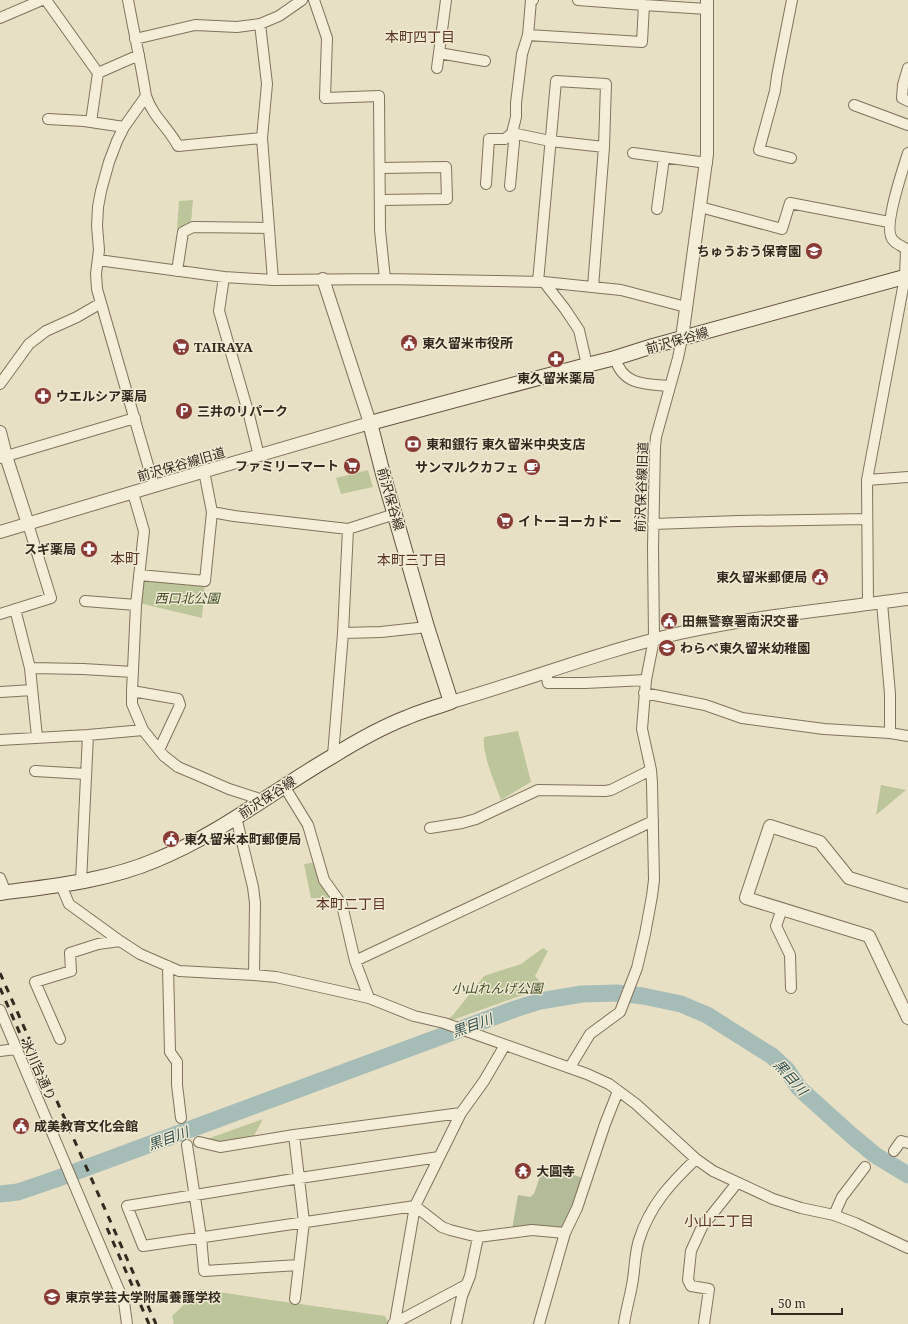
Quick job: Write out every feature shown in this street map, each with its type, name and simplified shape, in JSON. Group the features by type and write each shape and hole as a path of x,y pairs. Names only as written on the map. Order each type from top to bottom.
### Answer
{"main road":[{"name":"前沢保谷線","path":"3,893 81,882 122,872 156,860 195,842 333,755 370,735 408,717 451,702 427,627 383,474 370,423 615,358 906,276"}],"street":[{"path":"0,18 42,0"},
{"path":"46,0 98,73 91,122"},
{"path":"128,0 146,96 157,118 168,130 178,146 262,138"},
{"path":"135,39 195,25 237,27 260,24 279,16 302,0"},
{"path":"314,0 327,38 325,98 379,96 380,230 385,279"},
{"path":"437,68 446,0"},
{"path":"510,186 514,142 512,133 516,117 516,103 522,54 528,35 532,0 527,0"},
{"path":"578,0 644,4 707,4 707,163 682,338"},
{"path":"791,158 759,150 775,91 792,0"},
{"path":"528,35 642,42 644,4"},
{"path":"260,24 267,84 262,138 272,280"},
{"path":"439,53 485,61"},
{"path":"98,73 139,55"},
{"path":"908,68 903,84 902,98 908,101"},
{"path":"587,365 579,330 565,309 541,282 550,141 556,81 606,84 604,146 592,287"},
{"path":"146,96 124,128 108,162 98,206 97,226 99,250 97,281 101,303 154,486"},
{"path":"854,105 908,125"},
{"path":"48,119 91,122 124,128"},
{"path":"512,133 550,141 604,146"},
{"path":"486,184 489,139 505,139 512,133"},
{"path":"634,153 707,163"},
{"path":"868,604 867,480 906,276 906,248 893,240 889,233 897,191 908,153"},
{"path":"656,209 664,158"},
{"path":"380,168 446,167 447,199 380,200"},
{"path":"700,207 782,229 790,204 890,222"},
{"path":"177,271 183,232 193,228 269,228"},
{"path":"98,260 224,277 272,280 385,279 541,282 632,293 686,307"},
{"path":"224,277 219,311 249,415 259,456"},
{"path":"323,279 370,423"},
{"path":"0,384 29,344 46,332 101,303"},
{"name":"前沢保谷線旧道","path":"570,1067 590,1034 620,1012 637,968 652,896 653,821 651,770 642,729 644,693 649,658 654,640 653,524 656,437 678,358 682,338"},
{"path":"615,358 617,367 633,382 670,386"},
{"path":"3,457 135,418"},
{"name":"前沢保谷線旧道","path":"0,532 370,423"},
{"path":"0,432 3,457 28,524 51,598 0,614"},
{"path":"139,575 205,581 212,512 204,471"},
{"path":"867,480 908,477"},
{"path":"133,493 144,532 136,605 132,704 143,730 159,750 178,767 228,789 263,800"},
{"path":"212,512 234,516 348,529 395,514"},
{"path":"653,524 867,519"},
{"path":"333,755 343,632 348,529"},
{"path":"451,702 580,661 654,640 708,627 908,599"},
{"path":"85,601 136,605"},
{"path":"882,602 890,694 890,733"},
{"path":"15,609 30,668 37,737"},
{"path":"343,632 382,632 427,627"},
{"path":"30,668 133,672"},
{"path":"546,673 548,682 585,684 646,680"},
{"path":"1,692 32,690"},
{"path":"132,691 178,699 180,705 159,750"},
{"path":"644,693 705,705 742,718 824,729 890,733 908,736"},
{"path":"0,740 143,730"},
{"path":"81,882 88,735"},
{"path":"430,828 462,823 476,819 538,790 611,790 651,770"},
{"path":"35,771 86,774"},
{"path":"284,786 308,825 324,880 342,905 355,961 369,998"},
{"path":"236,817 253,886 255,903 254,975"},
{"path":"355,961 653,821"},
{"path":"908,896 849,878 820,842 770,826 746,898 869,936 908,1018"},
{"path":"0,878 3,893"},
{"path":"60,885 69,904 120,941 140,954 179,971 276,977 369,998 414,1016 444,1023 570,1067 599,1079 618,1091 657,1122 696,1159 713,1171 788,1205 834,1215 855,1223 908,1248"},
{"path":"782,909 776,926 790,955 791,988"},
{"path":"60,1039 35,982 71,971 70,953 98,944 120,941"},
{"path":"168,966 170,1052 177,1062 177,1085 181,1118"},
{"name":"氷川台通り","path":"0,1010 124,1302 127,1324"},
{"path":"394,1323 415,1206 461,1113 484,1081 505,1045"},
{"path":"0,1051 16,1049"},
{"path":"539,1324 565,1233 577,1208 605,1124 618,1091"},
{"path":"199,1142 220,1147 294,1135 461,1113"},
{"path":"294,1135 304,1222 295,1299"},
{"path":"894,1151 901,1141 908,1143"},
{"path":"187,1145 201,1237 204,1271 299,1265"},
{"path":"439,1157 195,1194 128,1206 143,1246 415,1206 442,1227 478,1237 532,1230 565,1233"},
{"path":"624,1324 633,1280 638,1241 645,1223 668,1187 696,1159"},
{"path":"834,1215 842,1197 865,1167"},
{"path":"704,1324 709,1289 691,1286 688,1280 691,1251 702,1226 737,1183"},
{"path":"456,1324 462,1296 470,1276 478,1237"},
{"path":"394,1323 466,1286"}],"green space":[{"path":"193,200 191,223 182,229 177,230 179,201"},
{"path":"368,470 373,487 341,494 336,478"},
{"name":"西口北公園","path":"141,575 205,583 202,618 139,603"},
{"path":"518,731 531,782 501,800 487,760 484,737"},
{"path":"881,785 906,790 876,815"},
{"path":"317,862 335,898 311,898 304,864"},
{"name":"小山れんげ公園","path":"543,948 548,951 535,976 545,987 444,1023 453,1015 484,976 521,964"},
{"path":"263,1119 250,1143 199,1142"},
{"path":"543,1167 584,1178 564,1229 512,1229 518,1195 531,1197 534,1194"},
{"path":"200,1289 385,1316 389,1324 174,1324 172,1316"}],"waterway":[{"name":"黒目川","path":"0,1194 18,1192 56,1179 515,1009 540,1001 582,994 617,993 643,996 681,1004 707,1015 772,1056 787,1070 799,1088 851,1135 875,1155 908,1175"}],"railway":[{"path":"0,973 156,1324"},
{"path":"0,988 25,1045"},
{"path":"107,1228 149,1324"}],"place":[{"name":"ちゅうおう保育園","path":"814,251"},
{"name":"東久留米市役所","path":"409,343"},
{"name":"TAIRAYA","path":"181,347"},
{"name":"東久留米薬局","path":"556,359"},
{"name":"ウエルシア薬局","path":"43,396"},
{"name":"三井のリパーク","path":"184,411"},
{"name":"東和銀行 東久留米中央支店","path":"413,444"},
{"name":"ファミリーマート","path":"352,466"},
{"name":"サンマルクカフェ","path":"532,467"},
{"name":"イトーヨーカドー","path":"505,521"},
{"name":"スギ薬局","path":"89,549"},
{"name":"東久留米郵便局","path":"820,577"},
{"name":"田無警察署南沢交番","path":"669,621"},
{"name":"わらべ東久留米幼稚園","path":"667,648"},
{"name":"東久留米本町郵便局","path":"171,839"},
{"name":"成美教育文化会館","path":"21,1126"},
{"name":"大圓寺","path":"523,1171"},
{"name":"東京学芸大学附属養護学校","path":"52,1297"}],"district":[{"name":"本町四丁目","path":"420,36"},
{"name":"本町","path":"125,558"},
{"name":"本町三丁目","path":"412,559"},
{"name":"本町二丁目","path":"351,903"},
{"name":"小山二丁目","path":"719,1220"}]}
